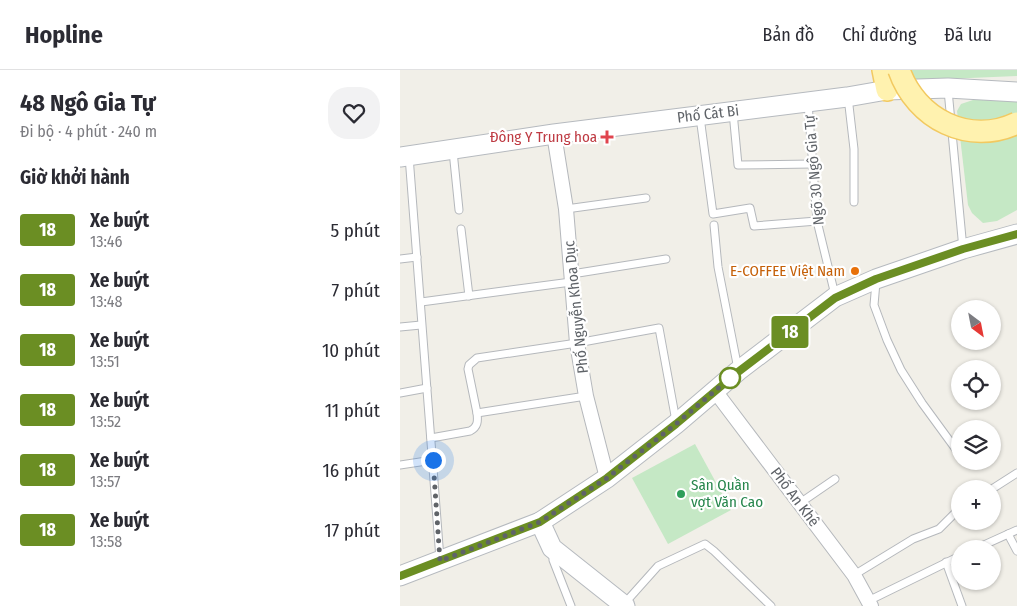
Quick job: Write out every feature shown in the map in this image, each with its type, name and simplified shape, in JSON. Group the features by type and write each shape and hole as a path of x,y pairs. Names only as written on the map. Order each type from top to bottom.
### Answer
{"main road":[{"path":"899,70 911,96 937,119 951,126 980,132 1004,129 1017,123"}],"street":[{"name":"Phố Cát Bi","path":"405,157 554,134 848,97 885,80 948,88 1017,92"},
{"name":"Phố Nguyễn Khoa Dục","path":"554,134 566,209 577,343 586,396 607,478"},
{"path":"400,576 540,522 607,478 738,372 835,298 876,279 963,249 1017,234"},
{"name":"Phố An Khê","path":"715,391 854,575 870,604"},
{"path":"540,522 552,548 624,605"}],"lane":[{"path":"948,88 963,249"},
{"path":"848,97 854,149 854,202"},
{"name":"Ngõ 30 Ngô Gia Tự","path":"807,101 817,221 835,298"},
{"path":"733,111 738,165 813,164"},
{"path":"699,115 713,214 750,208 754,226 817,221"},
{"path":"453,149 459,210"},
{"path":"405,157 421,302 421,325 440,561"},
{"path":"566,209 646,198"},
{"path":"714,225 718,267 738,372"},
{"path":"461,229 469,296"},
{"path":"400,259 417,257"},
{"path":"421,302 469,296 572,278 666,259"},
{"path":"876,279 874,304 887,340 901,370 922,404 951,443"},
{"path":"400,327 421,325"},
{"path":"431,438 470,431 475,428 477,413 468,375 469,365 477,358 659,328 676,424"},
{"path":"400,393 427,388"},
{"path":"477,413 586,396"},
{"path":"400,465 433,460"},
{"path":"1001,483 1017,473"},
{"path":"800,503 835,479"},
{"path":"854,575 912,539 939,529 951,517"},
{"path":"995,540 1017,530"},
{"path":"1008,534 1017,551"},
{"path":"624,605 658,566 704,544 714,551 771,606"},
{"path":"552,548 553,560 572,606"},
{"path":"870,604 951,560"},
{"path":"946,562 962,606"}],"green space":[{"path":"892,70 1017,70 1017,76 899,81"},
{"path":"973,100 1017,100 1017,210 997,221 983,223 972,213 968,205 957,111 961,104"},
{"name":"Sân Quần vợt Văn Cao","path":"695,444 731,510 668,544 632,478"}],"bus line":[{"name":"18","path":"400,576 540,522 607,478 738,372 835,298 876,279 963,249 1017,234"}],"place":[{"name":"Đông Y Trung hoa","path":"607,137"},
{"name":"E-COFFEE Việt Nam","path":"855,271"},
{"name":"Sân Quần vợt Văn Cao","path":"681,494"}],"route":[{"path":"433,460 440,561 540,522 607,478 676,424 730,378"}]}
